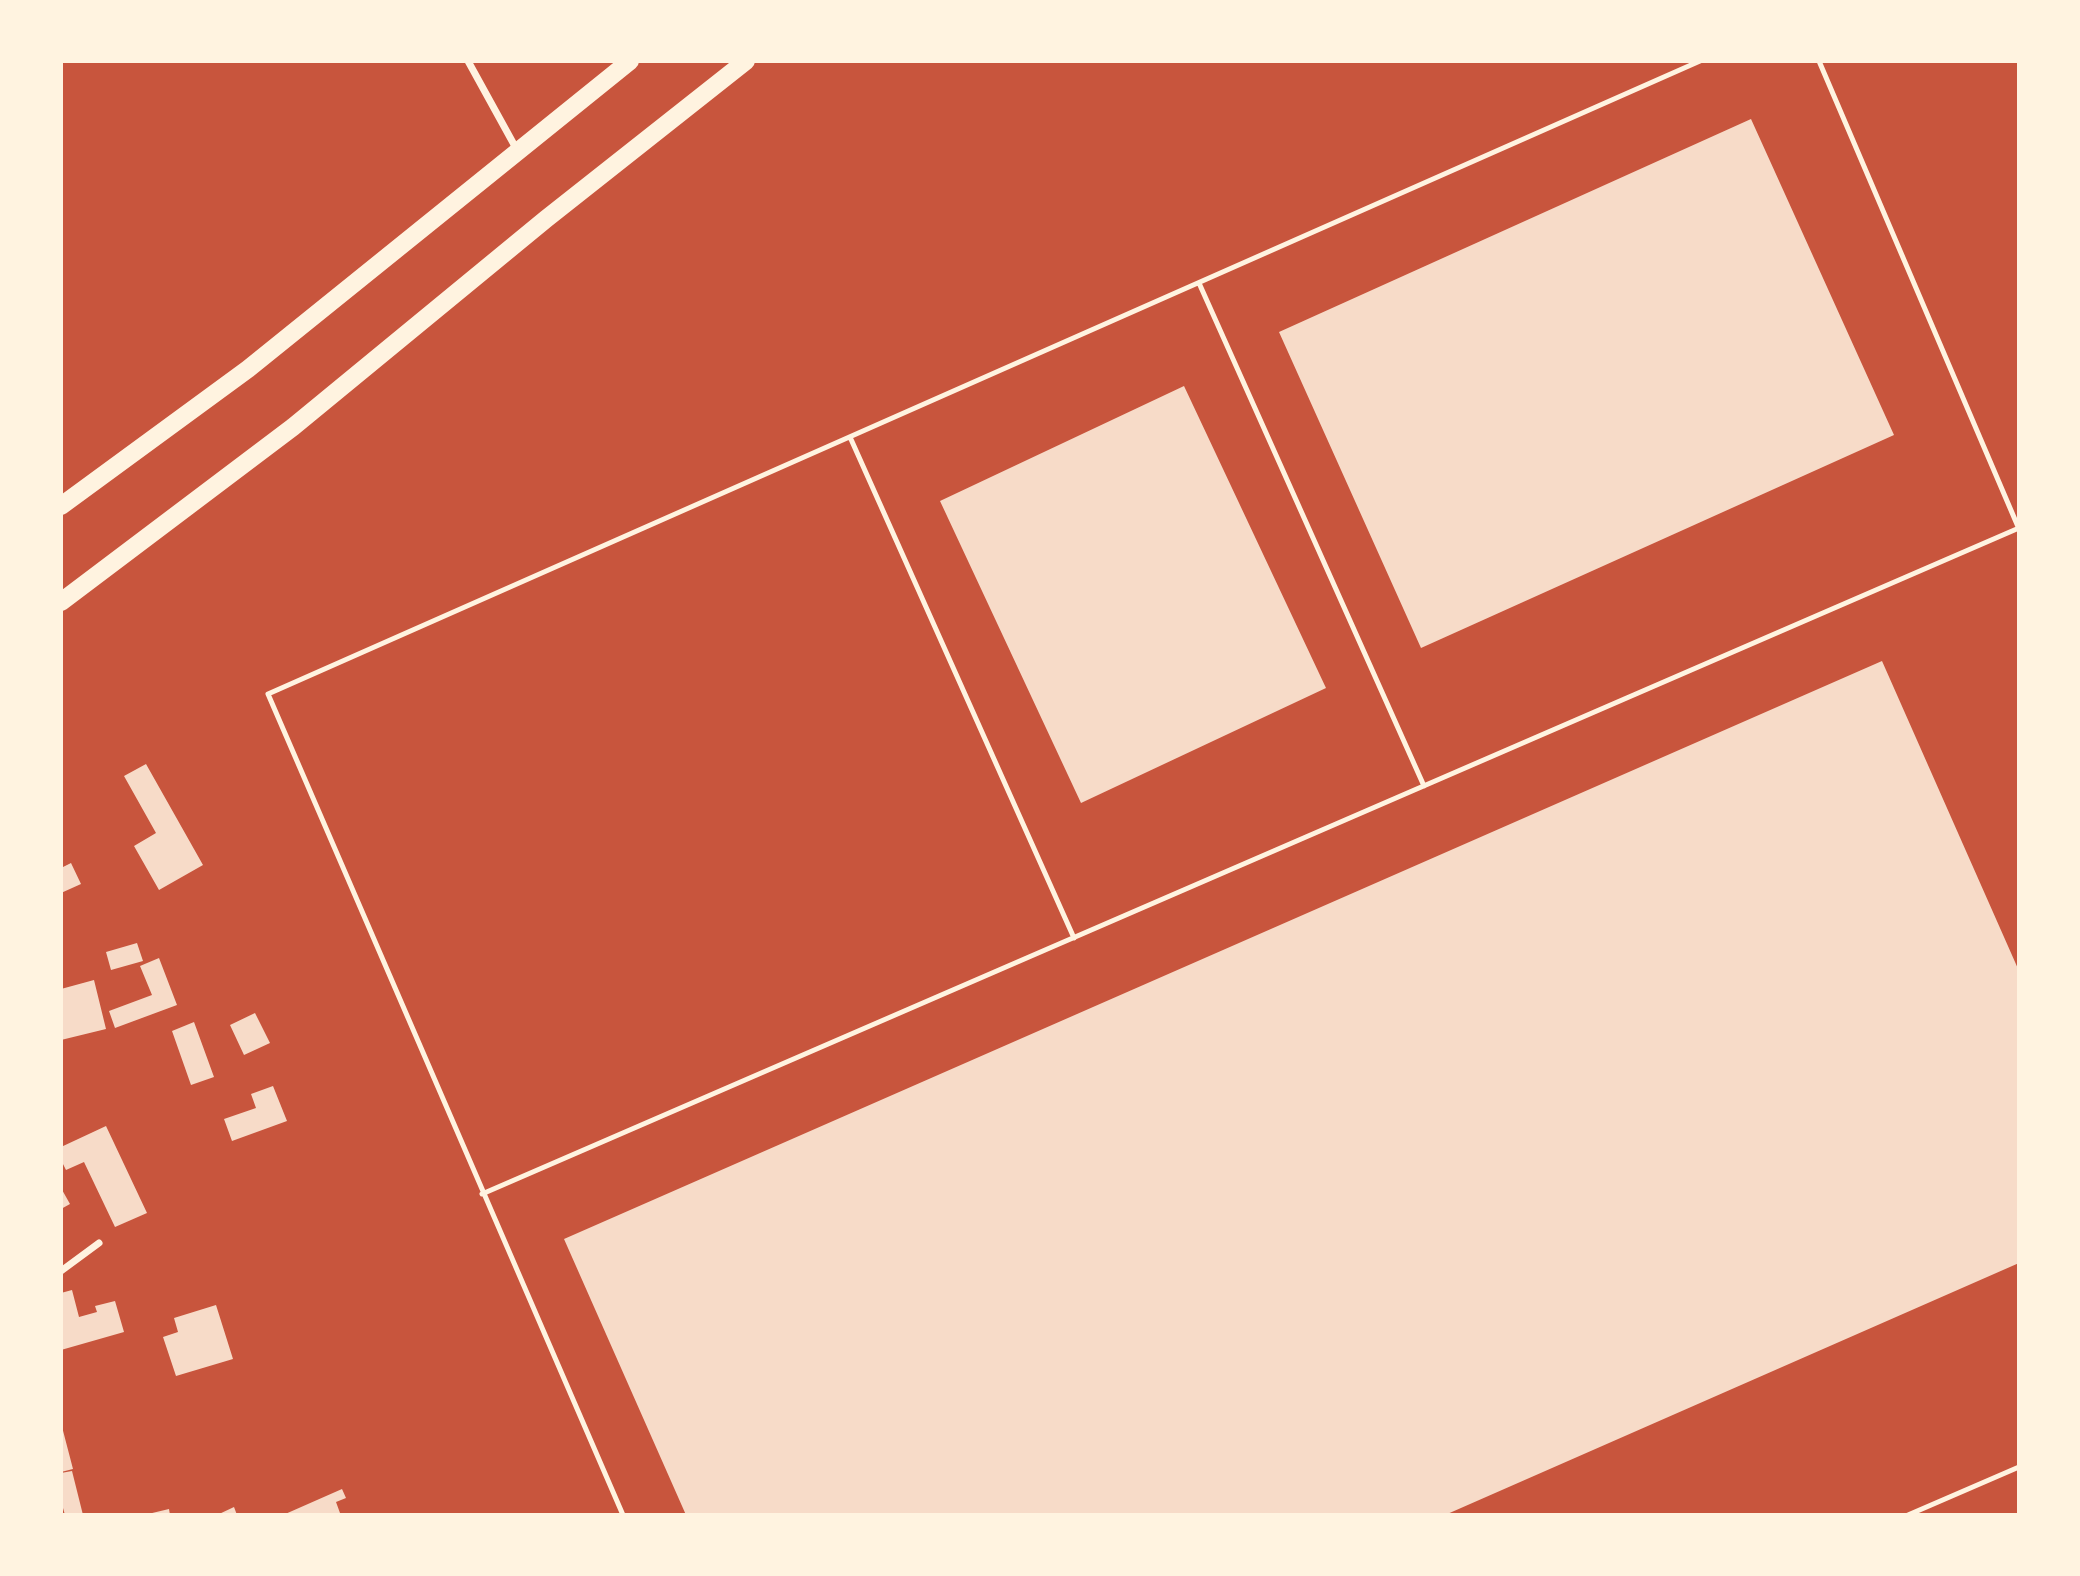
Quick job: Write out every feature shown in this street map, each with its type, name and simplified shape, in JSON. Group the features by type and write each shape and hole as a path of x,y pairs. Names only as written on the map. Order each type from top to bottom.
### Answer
{"main road":[{"path":"61,506 248,369 630,61"},
{"path":"61,602 293,428 546,219 746,61"}],"street":[{"path":"468,61 518,151"},
{"path":"61,1271 99,1243"}],"lane":[{"path":"622,1515 268,694 1700,61"},
{"path":"482,1194 2019,529 1819,61"},
{"path":"1199,283 1424,786"},
{"path":"850,437 1074,938"},
{"path":"1908,1515 2019,1467"}],"building":[{"path":"1751,119 1894,435 1421,648 1279,332"},
{"path":"1184,386 1326,688 1081,803 940,501"},
{"path":"1882,661 2019,971 2019,1263 1445,1515 686,1515 564,1239"},
{"path":"146,764 203,865 159,890 134,846 156,833 124,776"},
{"path":"71,863 81,884 61,893 61,868"},
{"path":"137,943 143,961 111,970 106,952"},
{"path":"159,958 177,1005 115,1028 109,1011 152,995 140,966"},
{"path":"94,980 106,1029 61,1040 61,989"},
{"path":"255,1013 270,1043 244,1055 230,1025"},
{"path":"194,1022 214,1077 191,1085 172,1031"},
{"path":"273,1086 287,1121 232,1141 224,1119 256,1108 251,1094"},
{"path":"106,1126 147,1213 115,1227 84,1162 66,1170 61,1160 61,1147"},
{"path":"61,1188 70,1204 61,1209"},
{"path":"72,1290 79,1317 97,1312 95,1306 115,1301 124,1332 61,1350 61,1293"},
{"path":"216,1305 233,1359 176,1376 163,1337 178,1332 174,1318"},
{"path":"61,1423 73,1469 61,1472"},
{"path":"72,1471 83,1515 65,1515 61,1501 61,1473"},
{"path":"342,1489 346,1498 336,1502 340,1513 283,1515"},
{"path":"234,1507 237,1515 217,1515"},
{"path":"169,1509 170,1515 148,1515 148,1514"}]}
